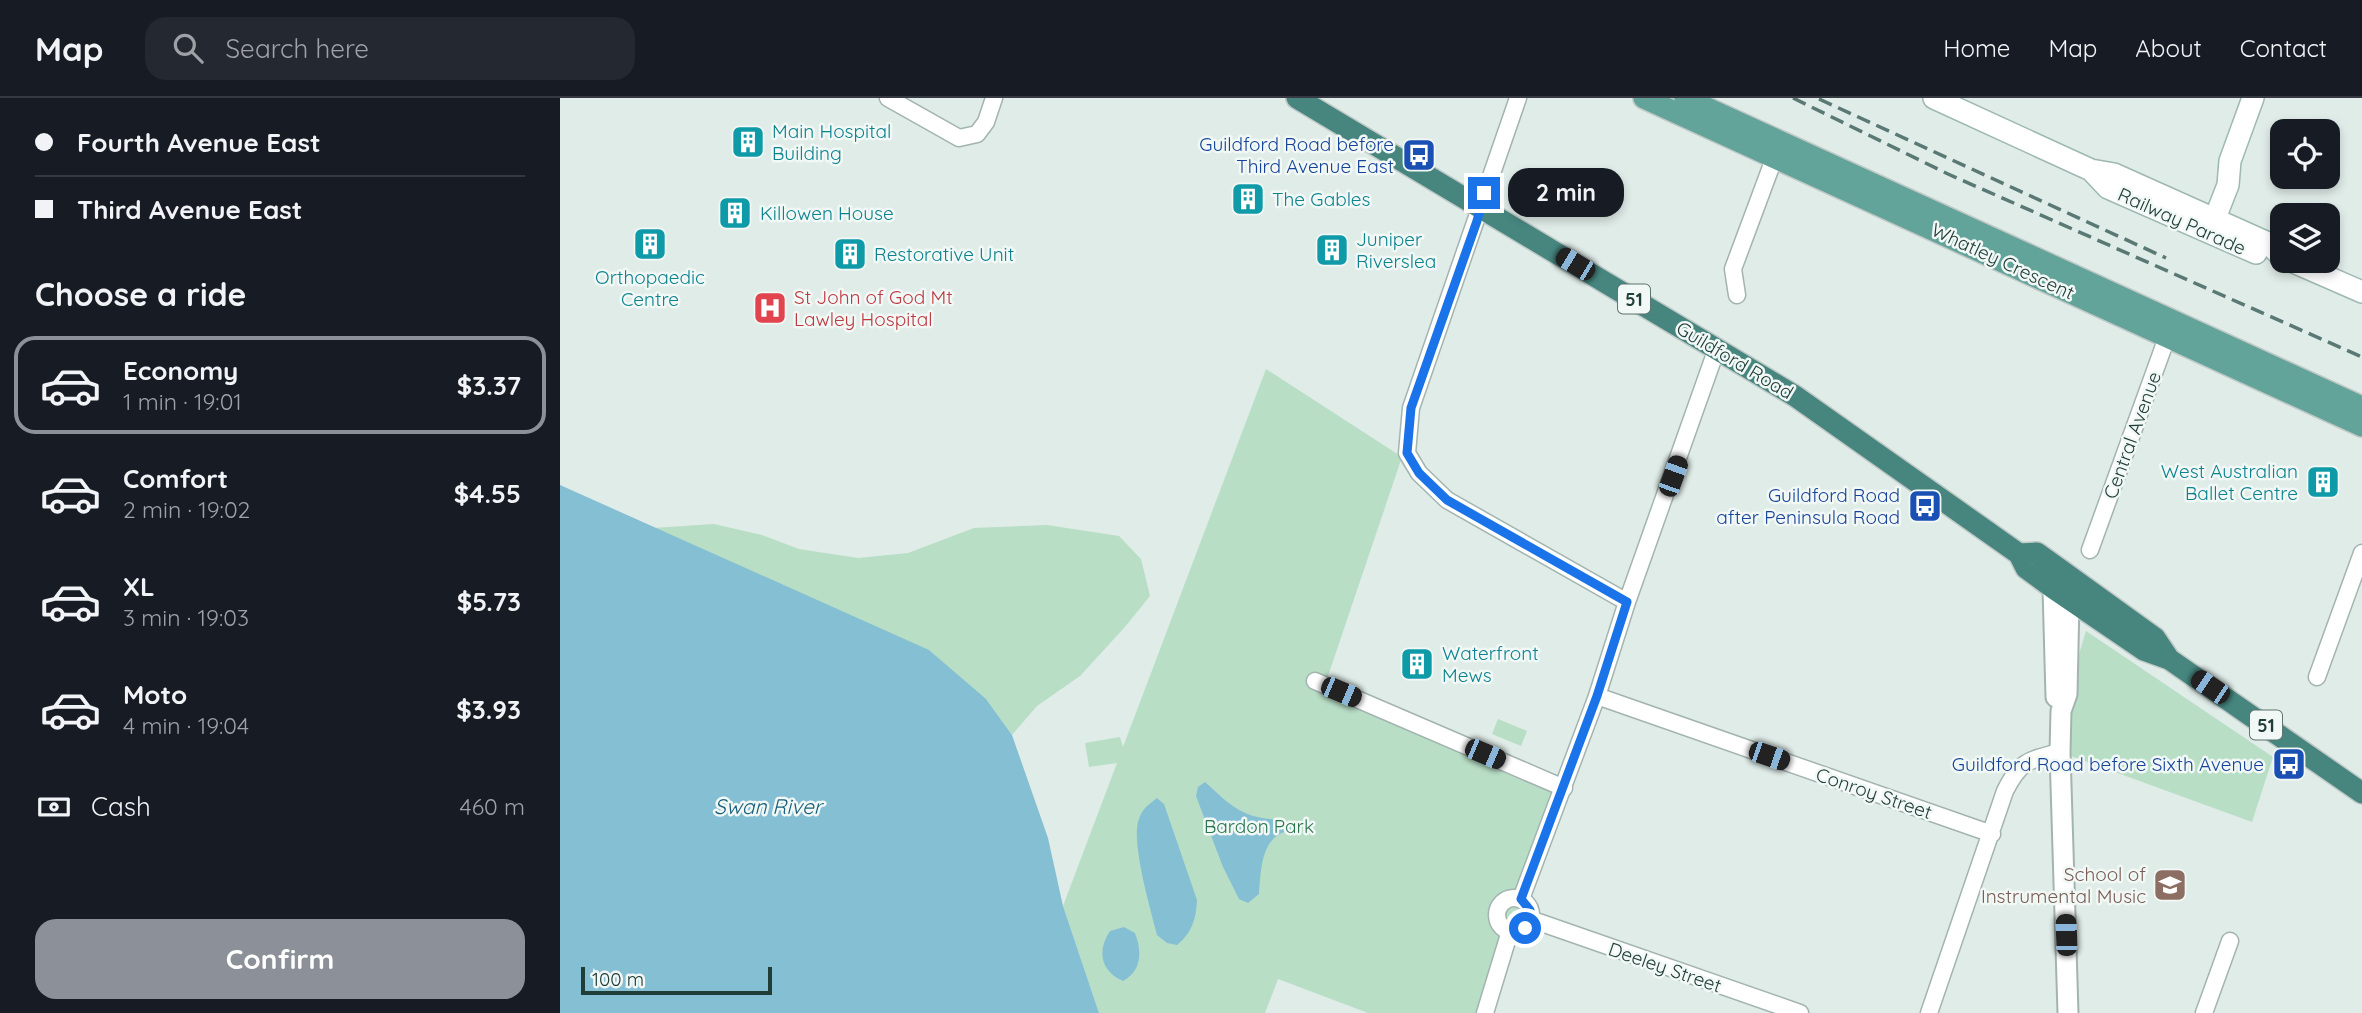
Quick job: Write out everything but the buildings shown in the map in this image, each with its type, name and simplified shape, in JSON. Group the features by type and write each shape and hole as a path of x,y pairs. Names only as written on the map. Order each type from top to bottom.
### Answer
{"highway":[{"name":"Guildford Road","path":"1297,98 1795,396 2019,554 2037,553 2060,585 2144,650 2169,659 2362,793"},
{"name":"Guildford Road","path":"2060,585 2155,638 2169,659"}],"main road":[{"name":"Whatley Crescent","path":"1644,98 1777,148 2171,328 2362,407"},
{"name":"Whatley Crescent","path":"1685,98 1777,148"},
{"name":"Railway Parade","path":"1934,98 2091,170 2114,174 2206,224 2270,245"},
{"path":"2206,224 2228,185 2230,161 2253,98"},
{"name":"Railway Parade","path":"2318,273 2362,292"},
{"name":"Whatley Crescent","path":"2171,328 2362,426"}],"street":[{"path":"888,98 959,138 977,134 986,122 994,98"},
{"path":"1518,98 1411,408 1407,453 1419,473 1447,500 1627,602"},
{"path":"1737,295 1732,269 1777,148"},
{"name":"Central Avenue","path":"2090,550 2171,328"},
{"path":"1521,899 1597,696 1627,602 1717,348"},
{"path":"2318,677 2362,552"},
{"path":"2060,585 2067,694 2061,711 2060,752 2068,1013"},
{"path":"1315,681 1564,788"},
{"name":"Conroy Street","path":"1597,696 1992,834"},
{"path":"1929,1013 2005,792 2014,774 2029,759 2060,752"},
{"path":"1521,899 1530,910 1530,919 1525,928 1510,931 1501,926 1497,911 1506,900 1521,899"},
{"name":"Deeley Street","path":"1530,919 1800,1013"},
{"path":"1485,1013 1510,931"},
{"path":"2204,1013 2230,941"}],"green space":[{"name":"Bardon Park","path":"1266,369 1402,457 1325,685 1563,792 1485,1013 1368,1013 1278,979 1265,1013 1099,1013 1063,906 1117,763 1089,767 1085,743 1120,737 1123,747"},
{"path":"714,524 762,535 799,549 858,558 908,553 974,528 1047,525 1119,536 1141,559 1150,596 1080,676 1037,706 1012,735 986,699 653,528"},
{"path":"2086,631 2273,757 2252,822 2060,752 2067,694"},
{"path":"1498,719 1527,731 1521,746 1492,734"}],"water":[{"name":"Swan River","path":"560,485 929,650 986,699 1012,735 1048,838 1063,906 1099,1013 560,1013"},
{"path":"1205,782 1239,810 1253,816 1287,822 1292,830 1274,838 1268,845 1262,864 1259,894 1248,903 1239,899 1223,867 1196,796 1198,787"},
{"path":"1157,798 1164,804 1197,900 1192,925 1177,945 1167,943 1157,935 1139,859 1139,819"},
{"path":"1124,927 1135,933 1139,960 1134,972 1123,981 1109,972 1102,953 1110,931"}],"railway":[{"path":"1793,98 1948,174 2362,357"},
{"path":"1819,99 2166,258"}],"place":[{"name":"Main Hospital Building","path":"748,142"},
{"name":"Guildford Road before Third Avenue East","path":"1419,155"},
{"name":"The Gables","path":"1248,199"},
{"name":"Killowen House","path":"735,213"},
{"name":"Orthopaedic Centre","path":"650,244"},
{"name":"Juniper Riverslea","path":"1332,250"},
{"name":"Restorative Unit","path":"850,254"},
{"name":"St John of God Mt Lawley Hospital","path":"770,308"},
{"name":"West Australian Ballet Centre","path":"2323,482"},
{"name":"Guildford Road after Peninsula Road","path":"1925,506"},
{"name":"Waterfront Mews","path":"1417,664"},
{"name":"Guildford Road before Sixth Avenue","path":"2289,764"},
{"name":"School of Instrumental Music","path":"2170,885"}],"route":[{"path":"1484,193 1477,221 1411,408 1407,453 1419,473 1447,500 1627,602 1597,696 1521,899 1531,914 1525,928"}]}
